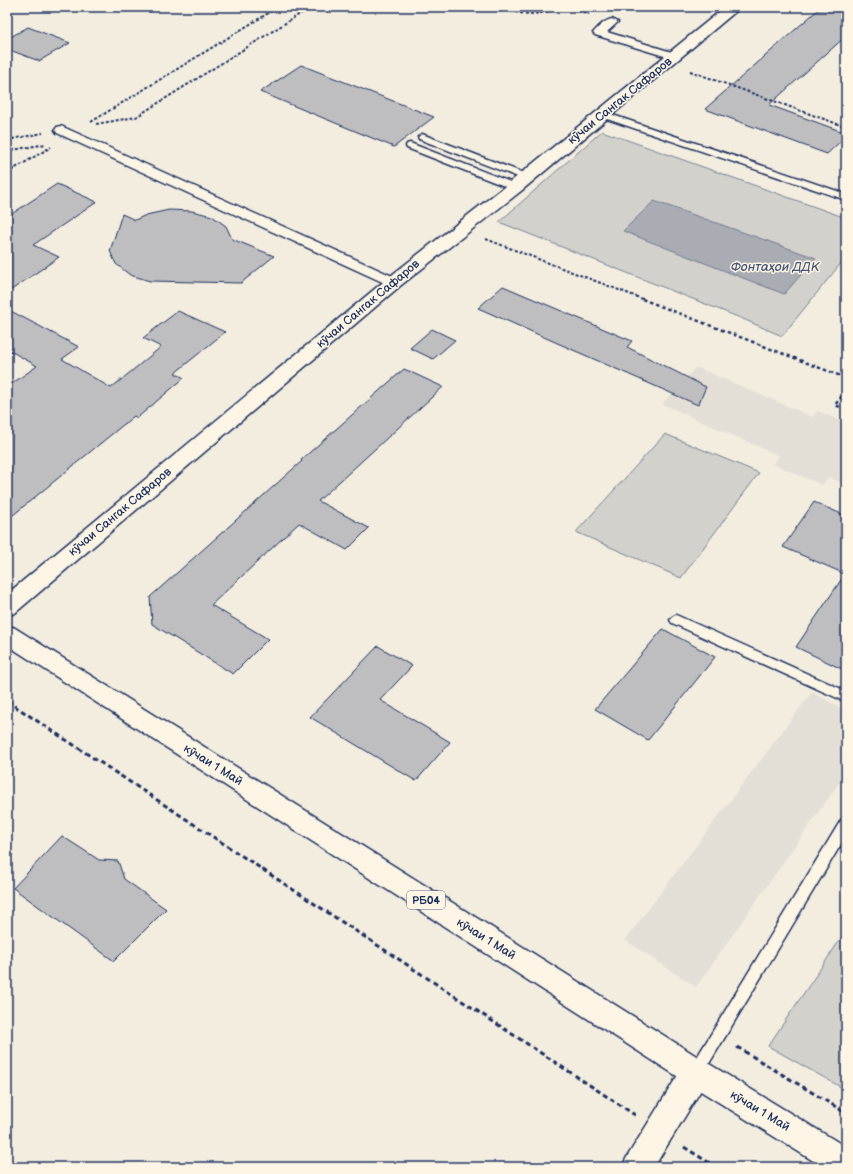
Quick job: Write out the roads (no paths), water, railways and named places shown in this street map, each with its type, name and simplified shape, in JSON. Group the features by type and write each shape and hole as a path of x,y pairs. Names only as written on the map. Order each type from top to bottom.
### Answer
{"street":[{"name":"кӯчаи Сангак Сафаров","path":"7,607 394,282 604,115 734,7"},
{"path":"612,22 598,33 671,59"},
{"path":"63,135 394,282"},
{"name":"кӯчаи 1 Май","path":"7,634 696,1072 846,1164"},
{"path":"637,1167 696,1072"}],"lane":[{"path":"604,115 846,197"},
{"path":"422,137 521,182"},
{"path":"410,146 521,182"},
{"path":"676,620 846,698"},
{"path":"696,1072 846,824"}],"water":[{"name":"Фонтаҳои ДДК","path":"654,201 816,258 784,294 623,231"}]}
